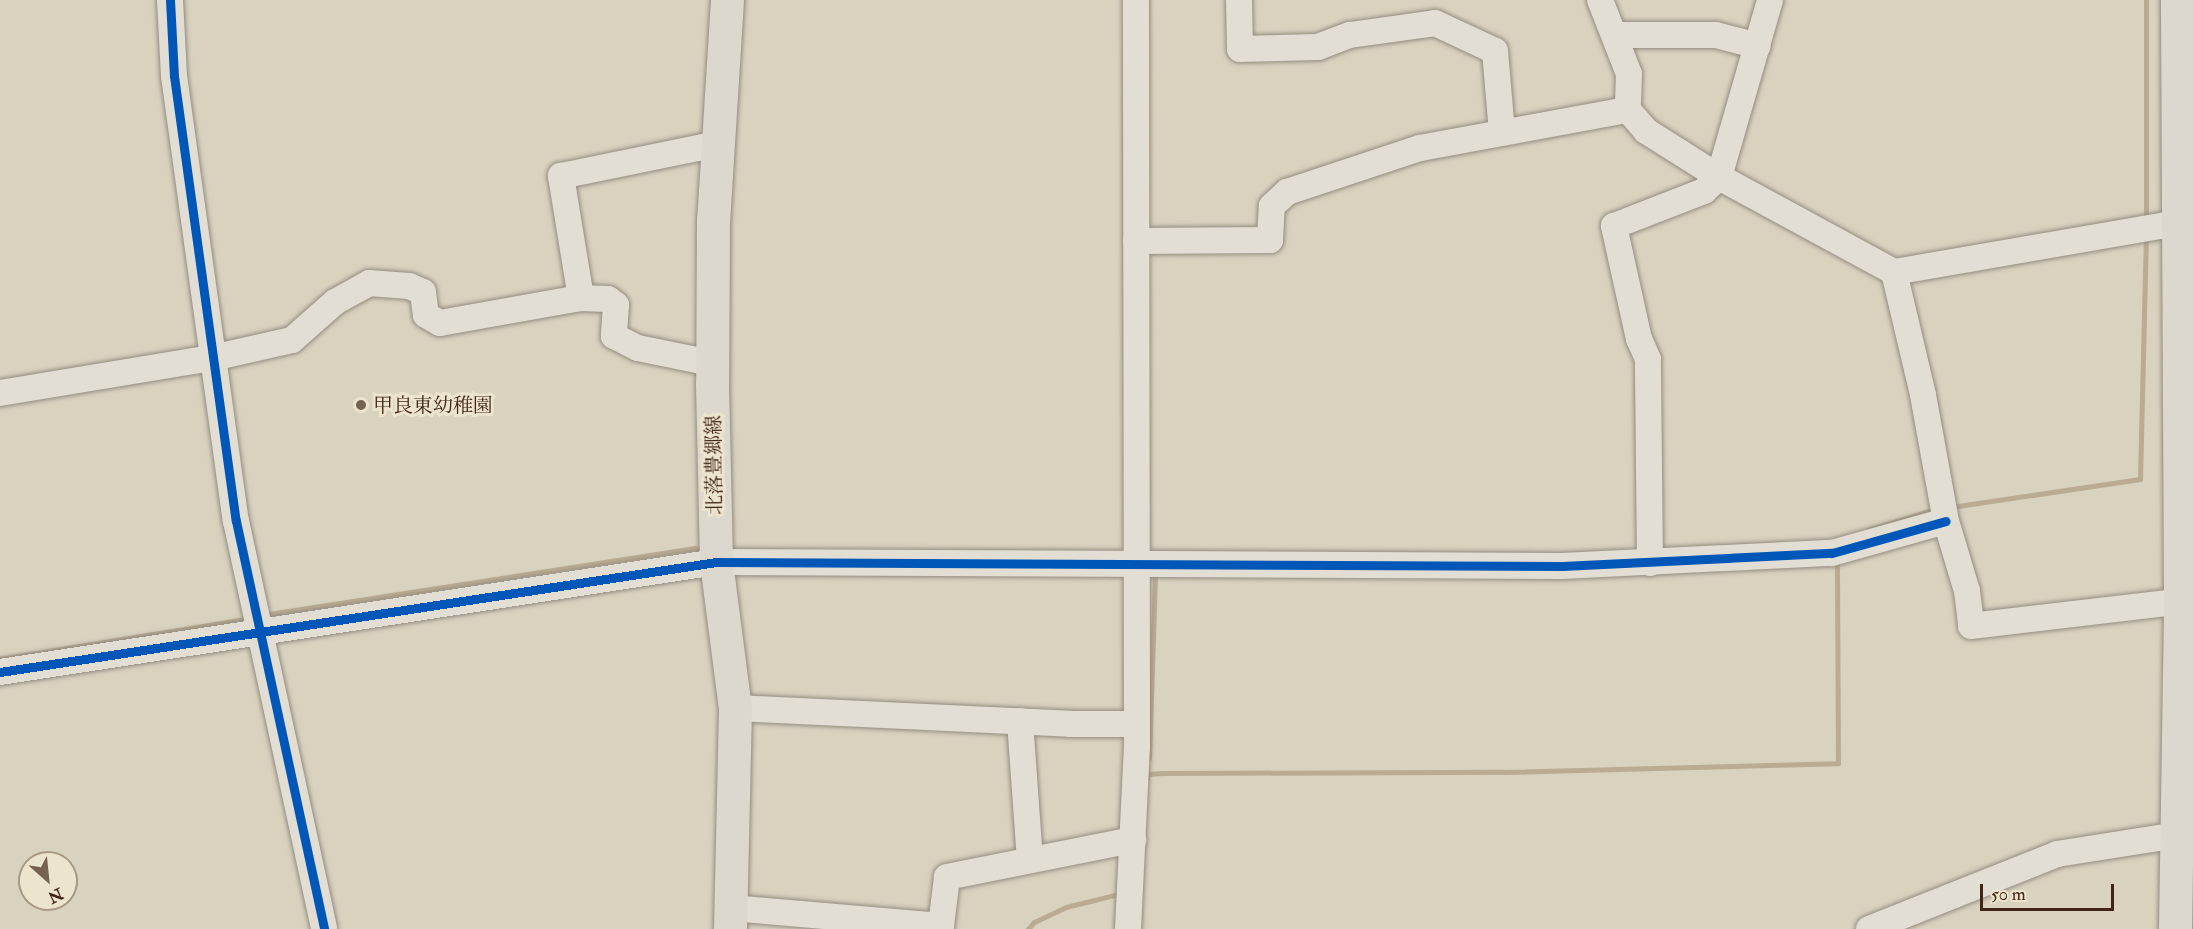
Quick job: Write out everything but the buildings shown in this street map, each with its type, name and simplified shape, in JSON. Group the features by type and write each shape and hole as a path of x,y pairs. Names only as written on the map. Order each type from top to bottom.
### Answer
{"main road":[{"name":"北落豊郷線","path":"727,0 712,220 712,363 716,562 735,708 730,919"},
{"path":"2175,929 2176,835 2187,600 2178,224 2177,0"}],"street":[{"path":"170,0 174,76 236,521 257,630 324,929"},
{"path":"1128,929 1137,724 1136,0"},
{"path":"1239,0 1240,49 1318,47 1350,35 1435,23 1495,51 1502,133"},
{"path":"1600,0 1616,35 1629,74 1628,110 1646,131 1719,177 1894,272 2178,224"},
{"path":"1650,563 1648,359 1639,339 1614,225 1704,191 1719,177 1770,0"},
{"path":"1616,35 1716,35 1758,46"},
{"path":"1136,241 1270,240 1272,206 1287,192 1420,148 1628,110"},
{"path":"581,298 561,176 717,144"},
{"path":"1894,272 1923,395 1946,521 1966,591 1971,626 2187,600"},
{"path":"0,393 212,358 292,340 335,302 369,283 409,286 423,292 426,315 440,323 581,298 608,299 616,305 614,336 638,348 712,363"},
{"path":"0,672 257,630 716,562 1650,563 1832,553 1946,521"},
{"path":"735,708 1137,724"},
{"path":"1020,721 1030,860"},
{"path":"1869,929 2057,854 2176,835"},
{"path":"730,919 941,926 947,877 1133,840"}],"waterway":[{"path":"2146,0 2146,220"},
{"path":"1951,507 2140,479 2146,235"},
{"path":"1868,530 1936,509"},
{"path":"262,615 695,548 705,554"},
{"path":"1147,778 1147,774 1163,773 1504,772 1838,763 1837,558"},
{"path":"1149,758 1155,575 1150,574"},
{"path":"0,659 250,618"},
{"path":"1028,929 1034,922 1066,907 1123,893"}],"cycle path":[{"path":"170,0 174,76 236,521 324,929"},
{"path":"0,672 716,562 1562,566 1832,553 1946,521"}],"place":[{"name":"甲良東幼稚園","path":"361,405"}]}
